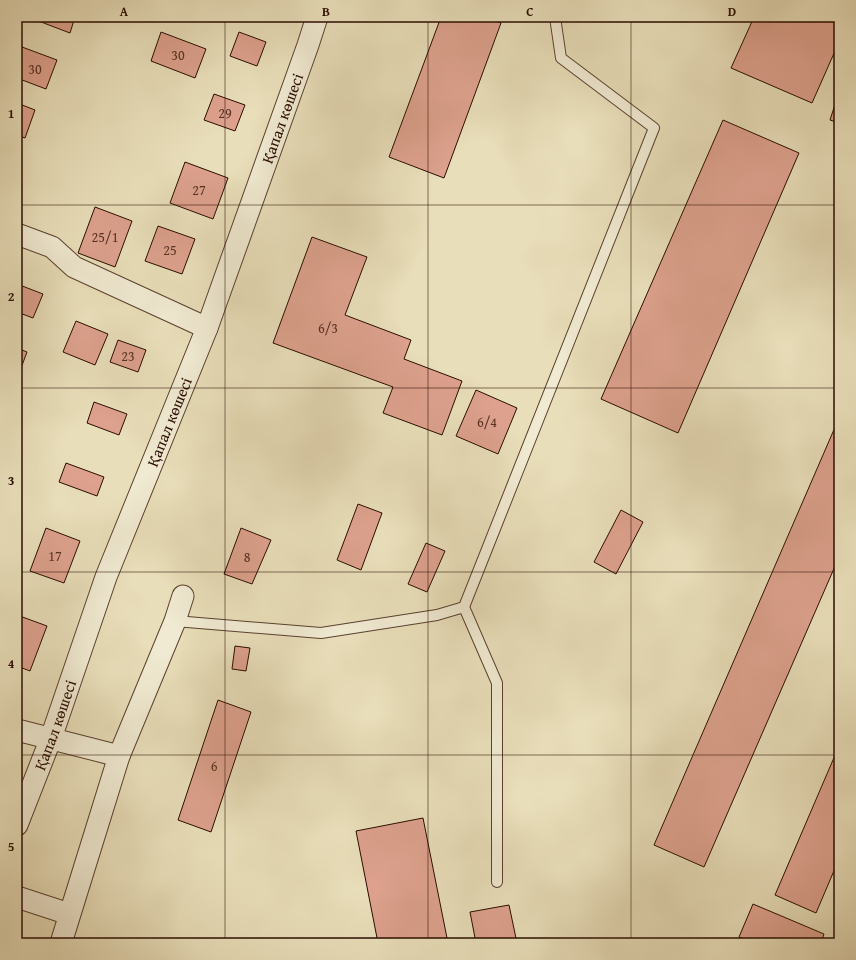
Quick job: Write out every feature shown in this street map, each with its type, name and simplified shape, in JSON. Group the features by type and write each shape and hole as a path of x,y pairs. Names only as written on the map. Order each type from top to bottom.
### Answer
{"street":[{"name":"Қапал көшесі","path":"17,825 51,738 106,577 207,328 306,53 317,17"},
{"path":"17,234 52,247 74,267 207,328"},
{"path":"61,943 119,756 175,621 183,596"},
{"path":"17,730 119,756"},
{"path":"17,897 69,914"}],"lane":[{"path":"497,882 497,683 464,607 654,128 561,58 555,17"},
{"path":"175,621 321,633 437,615 464,607"}],"building":[{"path":"28,17 75,17 70,33"},
{"path":"441,17 485,17 501,23 444,178 389,157"},
{"path":"754,17 839,17 839,42 812,103 731,68"},
{"path":"161,32 206,49 195,78 151,61"},
{"path":"239,32 266,42 257,66 230,56"},
{"path":"22,47 57,60 46,89 17,78 17,61"},
{"path":"839,92 839,123 830,120"},
{"path":"214,94 245,105 235,131 204,120"},
{"path":"17,103 35,110 25,138 17,135"},
{"path":"723,120 799,153 678,433 601,399"},
{"path":"185,162 228,178 213,219 170,203"},
{"path":"95,207 132,221 115,267 78,253"},
{"path":"158,226 195,239 182,274 145,261"},
{"path":"312,237 367,257 345,315 411,340 404,359 462,381 442,435 383,413 393,387 273,343"},
{"path":"17,284 43,294 33,318 17,312"},
{"path":"76,321 108,334 95,365 63,352"},
{"path":"118,340 146,350 138,372 110,362"},
{"path":"17,348 27,352 17,379"},
{"path":"476,390 517,408 498,454 456,436"},
{"path":"94,402 127,414 119,435 87,423"},
{"path":"839,418 839,557 704,867 654,845"},
{"path":"66,463 104,477 97,496 59,482"},
{"path":"358,504 382,513 361,570 337,560"},
{"path":"621,510 643,522 616,574 594,562"},
{"path":"46,528 80,541 64,583 30,571"},
{"path":"241,528 271,540 252,584 224,574"},
{"path":"426,543 445,551 427,592 408,584"},
{"path":"17,615 47,626 30,671 17,666"},
{"path":"235,646 250,648 246,671 232,669"},
{"path":"218,700 251,712 211,832 178,820"},
{"path":"839,746 839,859 816,913 775,895"},
{"path":"423,818 448,943 378,943 356,831"},
{"path":"753,904 824,934 821,943 753,943 739,937"},
{"path":"509,905 517,943 476,943 470,912"}]}
